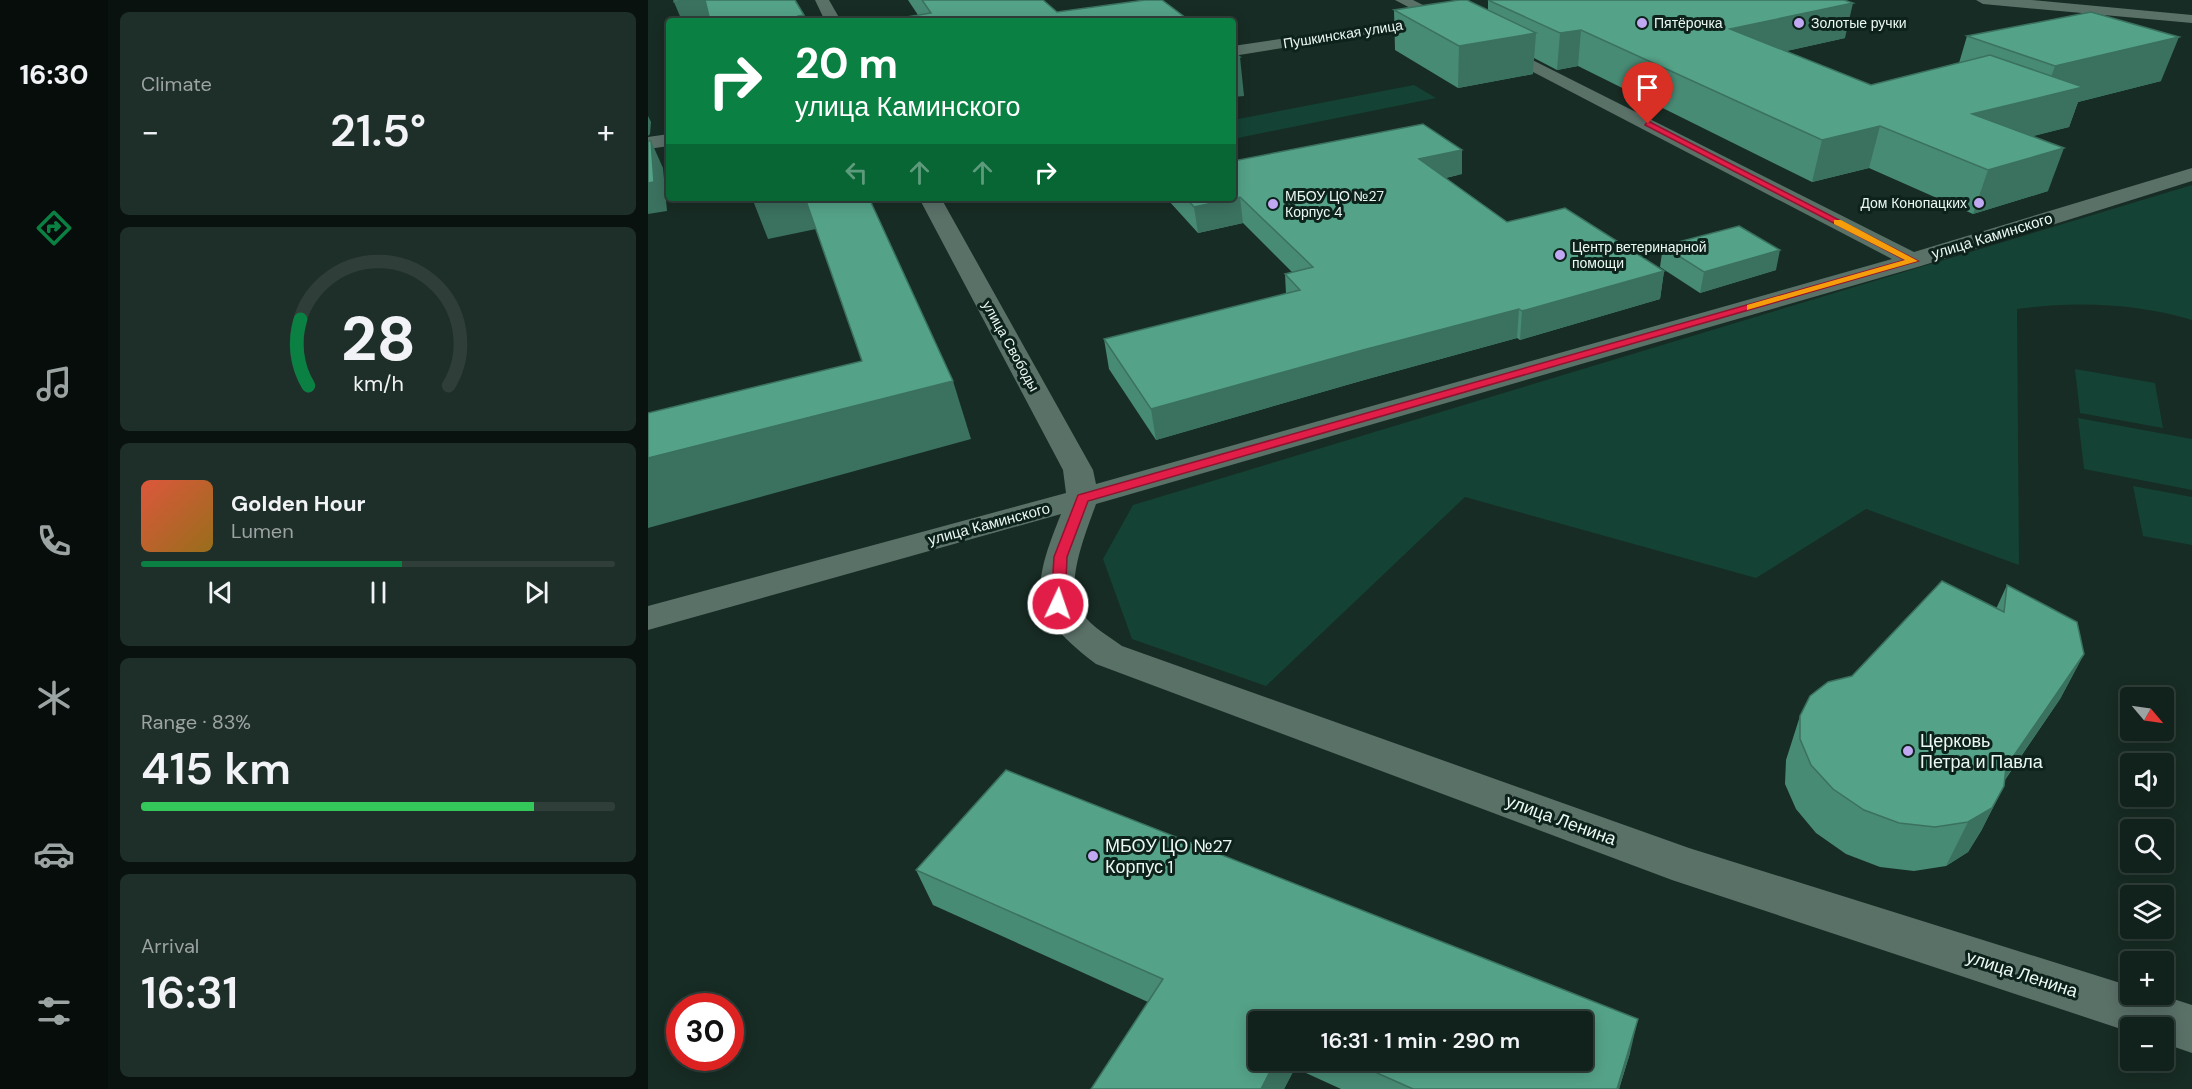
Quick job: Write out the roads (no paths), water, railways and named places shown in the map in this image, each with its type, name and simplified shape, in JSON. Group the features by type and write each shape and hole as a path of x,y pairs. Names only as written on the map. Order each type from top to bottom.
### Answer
{"street":[{"path":"822,0 831,18"},
{"path":"1402,0 1628,113 1914,261"},
{"path":"1983,0 2192,19"},
{"name":"Пушкинская улица","path":"1236,51 1469,14"},
{"path":"648,143 666,140"},
{"name":"улица Каминского","path":"648,618 1083,498 1914,261 2192,174"},
{"name":"улица Свободы","path":"932,201 1078,470 1083,498"},
{"name":"улица Ленина","path":"1083,498 1060,557 1058,604 1068,622 1109,655 1688,867 2192,1029"}],"place":[{"name":"Пятёрочка","path":"1642,23"},
{"name":"Золотые ручки","path":"1799,23"},
{"name":"Дом Конопацких","path":"1979,203"},
{"name":"МБОУ ЦО №27 Корпус 4","path":"1273,204"},
{"name":"Центр ветеринарной помощи","path":"1560,255"},
{"name":"Церковь Петра и Павла","path":"1908,751"},
{"name":"МБОУ ЦО №27 Корпус 1","path":"1093,856"}]}
